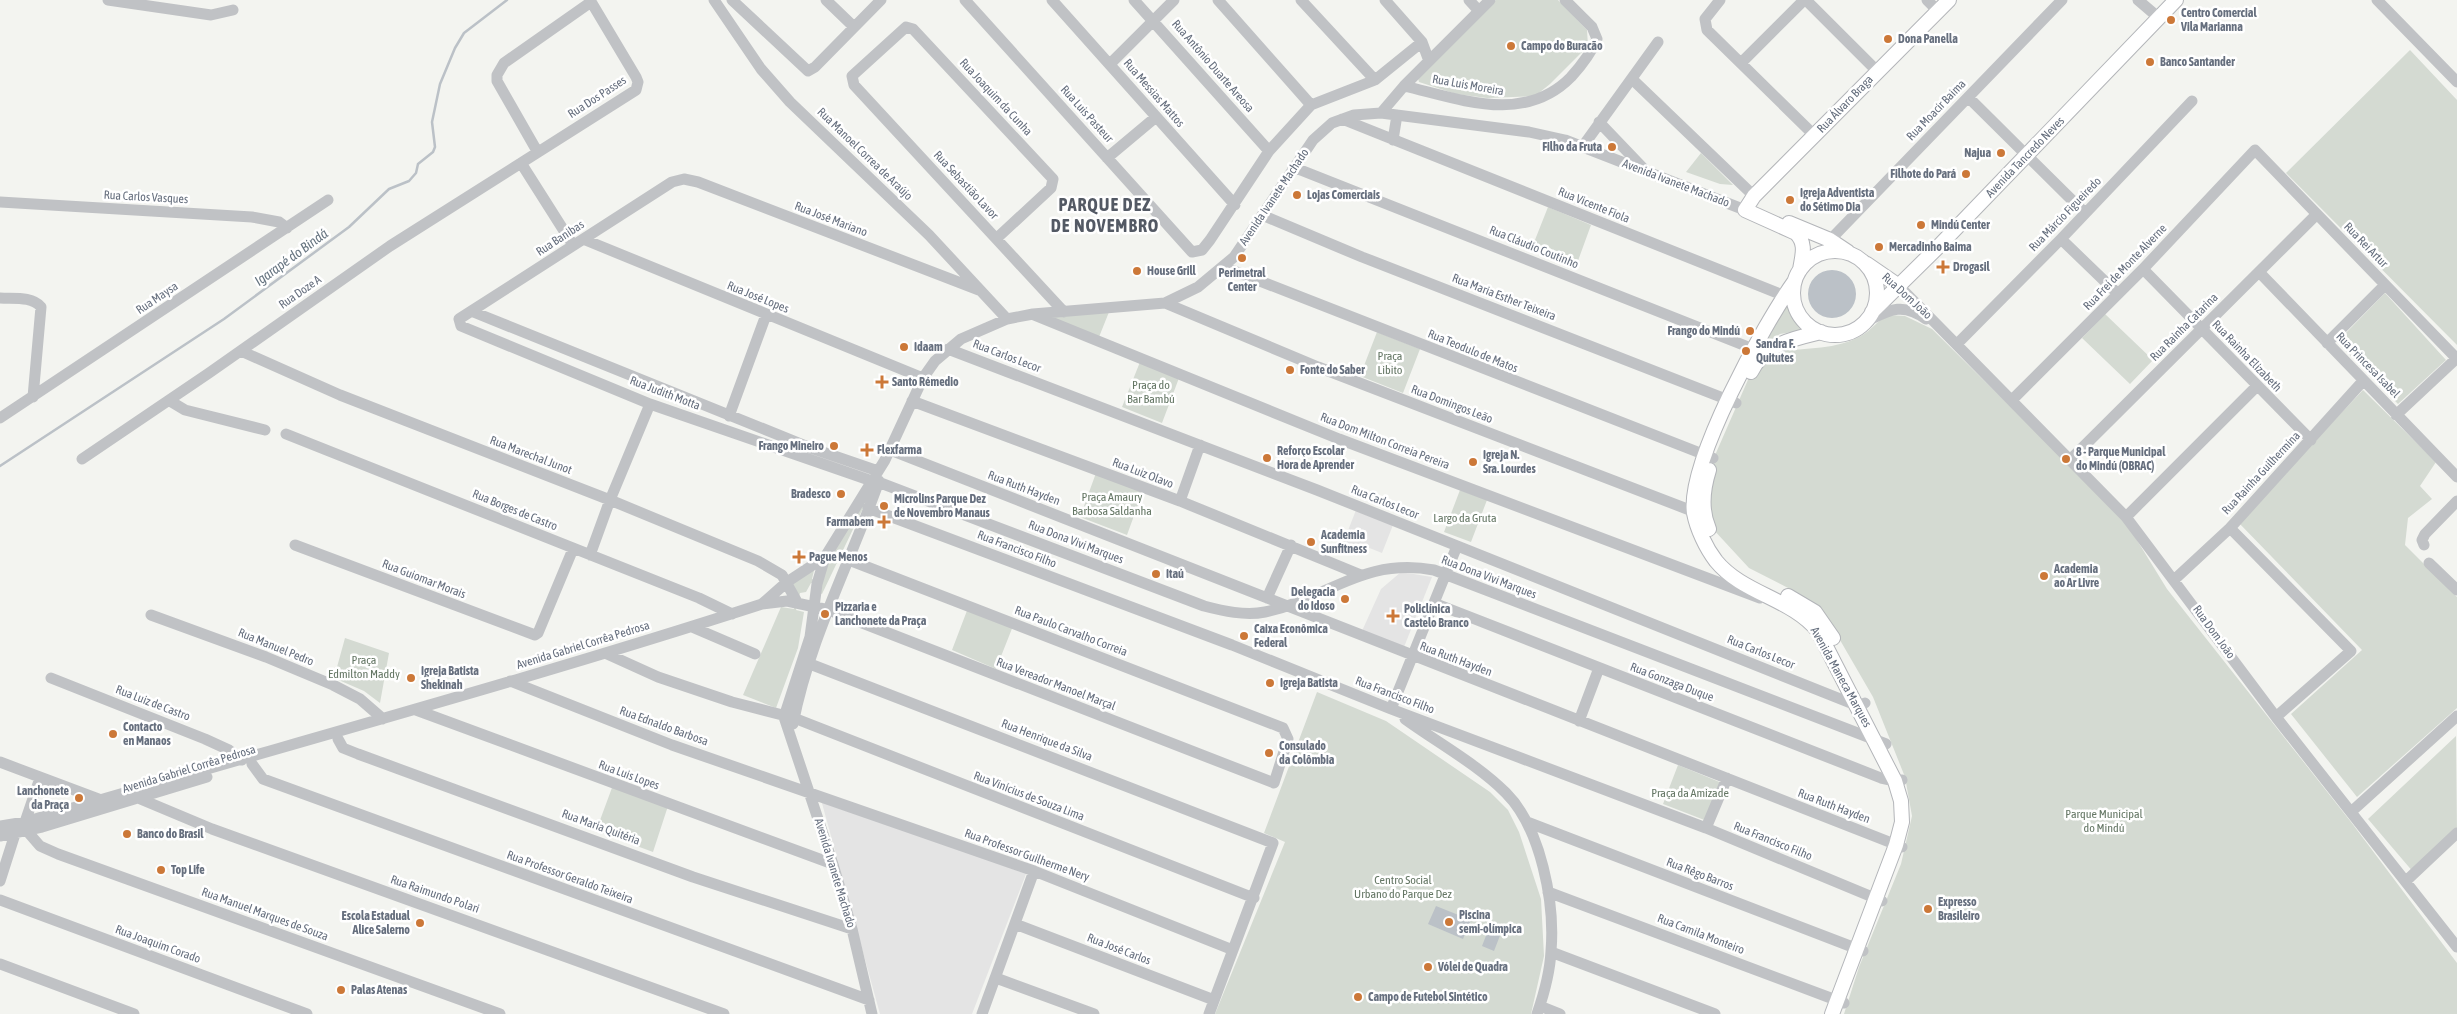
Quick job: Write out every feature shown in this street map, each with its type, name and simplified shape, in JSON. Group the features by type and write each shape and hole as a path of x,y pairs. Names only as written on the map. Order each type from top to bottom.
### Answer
{"main road":[{"name":"Rua Álvaro Braga","path":"1745,210 1754,196 1877,70 1949,0"},
{"name":"Avenida Tancredo Neves","path":"1868,317 2176,0"},
{"name":"Avenida Ivanete Machado","path":"1745,210 1802,227 1830,240 1856,258"},
{"name":"Avenida Ivanete Machado","path":"1764,217 1801,237 1804,248 1797,276"},
{"path":"1823,252 1843,252 1856,258 1867,267 1875,284 1875,303 1868,317 1848,332 1830,334 1821,332 1804,320 1798,312 1794,302 1797,276 1814,256 1823,252"},
{"name":"Rua Dom João","path":"1856,258 1884,274 1899,286"},
{"name":"Avenida Maneca Marques","path":"1797,276 1784,296 1759,351 1732,401 1695,490 1703,538 1715,560 1728,572 1809,613 1862,704 1898,780 1902,822 1899,846 1840,1006 1832,1014"},
{"path":"1759,351 1787,340 1821,332"}],"street":[{"path":"108,0 211,15 233,10"},
{"name":"Rua Manoel Correa de Araújo","path":"714,0 761,69 790,102 929,235 1007,319"},
{"path":"732,0 808,71 815,67 881,0"},
{"path":"826,0 854,27"},
{"name":"Rua Luis Pasteur","path":"965,0 1186,248 1192,252 1202,250 1234,205"},
{"name":"Rua Messias Mattos","path":"1052,0 1234,205"},
{"name":"Rua Antônio Duarte Areosa","path":"1134,0 1155,21 1269,151"},
{"path":"1110,64 1174,0"},
{"path":"1218,0 1311,105"},
{"path":"1301,0 1374,80"},
{"path":"1384,0 1422,42 1428,61"},
{"path":"1469,0 1479,11"},
{"path":"1382,113 1404,86 1490,0"},
{"name":"Rua Luis Moreira","path":"1404,86 1502,106 1526,104 1545,98 1561,87 1579,68 1597,40 1596,34 1565,0"},
{"path":"1720,0 1705,18 1707,30 1814,135"},
{"path":"1741,63 1805,0 1877,70"},
{"path":"1927,0 1938,10"},
{"name":"Rua Moacir Baima","path":"1830,240 2062,0"},
{"path":"2138,0 2159,18"},
{"path":"2377,0 2457,82"},
{"path":"537,151 497,81 496,75 504,64 591,1"},
{"name":"Rua Dos Passes","path":"537,151 638,87 636,76 591,1"},
{"name":"Rua Sebastião Lavor","path":"912,29 903,28 852,76 854,85 1064,312"},
{"name":"Rua Joaquim da Cunha","path":"912,29 1053,179 1051,188 997,238"},
{"path":"1234,205 1269,151 1311,105 1374,80 1422,42"},
{"path":"1583,146 1658,42"},
{"path":"1632,79 1754,196"},
{"path":"1968,97 2085,213"},
{"name":"Rua Márcio Figueiredo","path":"1954,340 2061,239 2192,101"},
{"name":"Avenida Ivanete Machado","path":"872,1014 852,929 791,734 789,718 807,650 817,584 825,557 878,474 912,401 934,361 975,331 1007,319 1033,314 1165,303 1198,287 1224,267 1242,246 1293,167 1322,130 1342,119 1361,114 1397,114 1529,132 1583,146 1745,210"},
{"path":"1393,140 1397,114"},
{"path":"1107,158 1156,117"},
{"name":"Rua Vicente Fiola","path":"1342,119 1784,296"},
{"path":"1599,122 1647,171"},
{"name":"Rua Rei Artur","path":"2255,150 2316,215 2457,358"},
{"name":"Rua Frei de Monte Alverne","path":"2012,400 2143,269 2255,150"},
{"name":"Rua Doze A","path":"82,459 170,401 390,246 537,151"},
{"path":"521,163 578,242"},
{"name":"Rua Cláudio Coutinho","path":"1293,167 1759,351"},
{"name":"Rua José Mariano","path":"672,182 684,180 698,182 979,290"},
{"name":"Rua Banibas","path":"467,314 672,182"},
{"name":"Rua Maysa","path":"0,418 328,200"},
{"name":"Rua Carlos Vasques","path":"0,202 252,217 279,222 287,228"},
{"name":"Rua Maria Esther Teixeira","path":"1262,215 1372,261 1732,401"},
{"name":"Rua Rainha Catarina","path":"2071,459 2316,215"},
{"path":"2061,239 2118,294"},
{"name":"Rua José Lopes","path":"578,242 924,378"},
{"name":"Rua Teodulo de Matos","path":"1224,267 1708,456"},
{"name":"Rua Rainha Elizabeth","path":"2143,269 2311,440"},
{"name":"Rua Princesa Isabel","path":"2259,272 2457,478"},
{"path":"2327,343 2385,285"},
{"name":"Rua Dom João","path":"1899,286 2126,517 2175,579 2276,717 2456,943"},
{"path":"0,298 31,300 37,302 41,307 34,397"},
{"name":"Rua Domingos Leão","path":"1165,303 1318,367 1699,514"},
{"name":"Rua Dom João","path":"1868,317 1901,308 1920,315 1954,340"},
{"name":"Rua Judith Motta","path":"467,314 878,474 650,404 461,326 459,323 467,314"},
{"name":"Rua Dom Milton Correia Pereira","path":"1033,314 1339,439 1809,613"},
{"path":"729,416 766,315"},
{"name":"Rua Carlos Lecor","path":"948,349 1200,445 1862,704"},
{"name":"Rua Marechal Junot","path":"240,351 340,396 610,500 758,561 774,569 787,582 797,602"},
{"path":"2396,414 2457,358"},
{"name":"Rua Rainha Guilhermina","path":"2175,579 2230,528 2363,381"},
{"path":"2126,517 2257,386"},
{"path":"170,401 185,410 265,430"},
{"name":"Rua Luiz Olavo","path":"912,401 1180,501 1361,574"},
{"path":"590,555 610,500 650,404"},
{"name":"Rua Borges de Castro","path":"286,434 699,598 732,614"},
{"path":"1180,501 1200,445"},
{"name":"Rua Ruth Hayden","path":"890,450 1899,846"},
{"name":"Avenida Ivanete Machado","path":"789,718 868,508 878,474"},
{"name":"Rua Dona Vivi Marques","path":"878,474 1204,606 1230,612 1264,613 1361,574 1401,566 1418,567 1445,574 1881,743"},
{"path":"2424,545 2422,540 2425,534 2457,501"},
{"name":"Rua Francisco Filho","path":"868,508 1266,658 1391,709 1706,828 1879,899"},
{"path":"2230,528 2351,651 2276,717"},
{"path":"843,529 856,540"},
{"name":"Rua Guiomar Morais","path":"295,545 531,634 538,634 573,548"},
{"path":"1267,598 1291,545"},
{"path":"1457,546 1391,709 1494,782 1518,807 1527,822 1544,872 1552,919 1552,952 1539,1010 1560,1014"},
{"name":"Avenida Gabriel Corrêa Pedrosa","path":"762,604 787,582 825,557"},
{"name":"Rua Paulo Carvalho Correia","path":"849,560 1283,728 1288,739 1274,783"},
{"path":"2429,563 2457,590"},
{"name":"Avenida Gabriel Corrêa Pedrosa","path":"0,826 26,826 138,798 383,718 416,710 692,627 762,604 787,601 814,606"},
{"name":"Rua Gonzaga Duque","path":"1434,603 1599,668 1898,780"},
{"name":"Rua Vereador Manoel Marçal","path":"814,606 829,610 1274,783"},
{"name":"Rua Manuel Pedro","path":"151,615 266,657 334,685 360,700 383,718"},
{"path":"692,627 756,654"},
{"name":"Rua Vinícius de Souza Lima","path":"605,653 658,677 732,702 789,718 1254,898"},
{"name":"Rua Henrique da Silva","path":"810,664 1273,843 1254,898"},
{"path":"1579,721 1599,668"},
{"name":"Rua Luiz de Castro","path":"51,678 205,738 247,762 263,779"},
{"name":"Rua Ednaldo Barbosa","path":"510,681 672,744 809,791"},
{"name":"Rua Luis Lopes","path":"416,710 833,864"},
{"path":"2352,812 2457,716"},
{"name":"Avenida Gabriel Corrêa Pedrosa","path":"0,836 15,834 26,826 101,800 247,762 340,743 383,718"},
{"name":"Rua Maria Quitéria","path":"340,743 693,877 852,929"},
{"path":"0,762 101,800"},
{"path":"26,826 40,778"},
{"path":"1706,828 1727,778"},
{"name":"Rua Professor Geraldo Teixeira","path":"263,779 868,1000"},
{"name":"Rua Professor Guilherme Nery","path":"809,791 1034,871 1233,950"},
{"name":"Rua Raimundo Polari","path":"138,798 203,826 724,1014"},
{"name":"Rua Rêgo Barros","path":"1527,822 1860,950"},
{"name":"Rua Manuel Marques de Souza","path":"26,826 40,846 58,854 500,1014"},
{"path":"2406,881 2457,833"},
{"path":"0,881 15,834"},
{"path":"982,1014 1034,871"},
{"name":"Rua Camila Monteiro","path":"1548,892 1840,1006"},
{"path":"1209,1014 1254,898"},
{"name":"Rua Joaquim Corado","path":"0,900 307,1014"},
{"name":"Rua José Carlos","path":"1015,924 1214,1000"},
{"path":"1552,952 1715,1014"},
{"path":"0,964 134,1014"},
{"path":"996,978 1094,1014"}],"shaded area":[{"path":"1832,270 1841,272 1849,277 1854,285 1856,294 1854,303 1849,311 1841,316 1832,318 1823,316 1815,311 1810,303 1808,294 1810,285 1815,277 1823,272"},
{"path":"1356,510 1393,525 1382,553 1362,545 1358,553 1342,546"},
{"name":"Policlínica Castelo Branco","path":"1401,572 1432,577 1404,647 1362,631 1381,589"},
{"path":"820,796 1026,874 972,1014 880,1014"},
{"name":"Piscina semi-olímpica","path":"1436,906 1471,920 1463,939 1428,924"},
{"path":"1489,928 1501,933 1494,951 1482,946"}],"green space":[{"path":"1496,0 1558,0 1587,30 1588,46 1550,84 1535,96 1487,98 1456,94 1419,82 1417,75"},
{"path":"2410,50 2457,100 2457,345 2286,173"},
{"path":"1701,153 1733,185 1720,184 1686,172"},
{"path":"1548,207 1591,225 1575,269 1531,250"},
{"path":"1789,292 1792,310 1810,329 1780,334 1759,347"},
{"path":"2385,293 2446,360 2398,404 2337,342"},
{"path":"1109,312 1099,337 1045,315"},
{"path":"2105,314 2153,360 2130,384 2082,338"},
{"name":"Parque Municipal do Mindú","path":"1889,315 1905,316 1932,329 2124,519 2167,589 2351,822 2457,963 2457,1014 1844,1014 1859,967 1901,864 1912,816 1905,777 1873,697 1822,609 1792,590 1749,568 1712,528 1706,489 1716,453 1754,366 1768,352 1828,347 1851,341 1861,336"},
{"name":"Praça Libito","path":"1377,332 1420,349 1403,393 1360,376"},
{"name":"Praça do Bar Bambú","path":"1140,362 1179,378 1162,423 1122,407"},
{"path":"2363,390 2436,462 2420,486 2432,499 2408,518 2405,545 2457,597 2457,708 2357,797 2291,714 2362,650 2238,522"},
{"name":"Praça Amaury Barbosa Saldanha","path":"1096,473 1143,491 1127,535 1080,517"},
{"name":"Largo da Gruta","path":"1460,490 1487,500 1471,542 1444,532"},
{"path":"867,500 822,594 817,592 818,583 811,583 806,592 800,593 796,610 804,612 798,648 776,708 743,695 781,607 794,609 797,592 792,583 816,562 812,579 818,581 839,535"},
{"path":"968,608 1013,626 996,669 952,650"},
{"name":"Praça Edmilton Maddy","path":"345,638 389,653 380,703 364,691 334,678"},
{"name":"Centro Social Urbano do Parque Dez","path":"1317,692 1386,721 1490,792 1508,810 1519,832 1541,899 1544,956 1531,1014 1215,1014 1285,842 1264,833"},
{"path":"2456,736 2457,833 2414,873 2368,819"},
{"name":"Praça da Amizade","path":"1678,765 1722,783 1707,821 1663,804"},
{"path":"613,785 668,806 653,852 596,831"}],"waterway":[{"name":"Igarapé do Bindá","path":"0,466 224,319 349,227 389,189 409,181 416,173 418,164 433,152 435,147 432,122 440,84 455,48 464,33 507,0"}],"place":[{"name":"Centro Comercial Vila Marianna","path":"2171,20"},
{"name":"Dona Panella","path":"1888,39"},
{"name":"Campo do Buracão","path":"1511,46"},
{"name":"Banco Santander","path":"2150,62"},
{"name":"Filho da Fruta","path":"1612,147"},
{"name":"Najua","path":"2001,153"},
{"name":"Filhote do Pará","path":"1966,174"},
{"name":"Lojas Comerciais","path":"1297,195"},
{"name":"Igreja Adventista do Sétimo Dia","path":"1790,200"},
{"name":"Mindú Center","path":"1921,225"},
{"name":"Mercadinho Baima","path":"1879,247"},
{"name":"Perimetral Center","path":"1242,258"},
{"name":"Drogasil","path":"1943,267"},
{"name":"House Grill","path":"1137,271"},
{"name":"Frango do Mindú","path":"1750,331"},
{"name":"Idaam","path":"904,347"},
{"name":"Sandra F. Quitutes","path":"1746,351"},
{"name":"Fonte do Saber","path":"1290,370"},
{"name":"Santo Rémedio","path":"882,382"},
{"name":"Frango Mineiro","path":"834,446"},
{"name":"Flexfarma","path":"867,450"},
{"name":"Reforço Escolar Hora de Aprender","path":"1267,458"},
{"name":"8 - Parque Municipal do Mindú (OBRAC)","path":"2066,459"},
{"name":"Igreja N. Sra. Lourdes","path":"1473,462"},
{"name":"Bradesco","path":"841,494"},
{"name":"Microlins Parque Dez de Novembro Manaus","path":"884,506"},
{"name":"Farmabem","path":"884,522"},
{"name":"Academia Sunfitness","path":"1311,542"},
{"name":"Pague Menos","path":"799,557"},
{"name":"Itaú","path":"1156,574"},
{"name":"Academia ao Ar Livre","path":"2044,576"},
{"name":"Delegacia do Idoso","path":"1345,599"},
{"name":"Pizzaria e Lanchonete da Praça","path":"825,614"},
{"name":"Policlínica Castelo Branco","path":"1393,616"},
{"name":"Caixa Econômica Federal","path":"1244,636"},
{"name":"Igreja Batista Shekinah","path":"411,678"},
{"name":"Igreja Batista","path":"1270,683"},
{"name":"Contacto en Manaos","path":"113,734"},
{"name":"Consulado da Colômbia","path":"1269,753"},
{"name":"Lanchonete da Praça","path":"79,798"},
{"name":"Banco do Brasil","path":"127,834"},
{"name":"Top Life","path":"161,870"},
{"name":"Expresso Brasileiro","path":"1928,909"},
{"name":"Piscina semi-olímpica","path":"1449,922"},
{"name":"Escola Estadual Alice Salerno","path":"420,923"},
{"name":"Vólei de Quadra","path":"1428,967"},
{"name":"Palas Atenas","path":"341,990"},
{"name":"Campo de Futebol Sintético","path":"1358,997"}],"district":[{"name":"PARQUE DEZ DE NOVEMBRO","path":"1105,215"}]}
